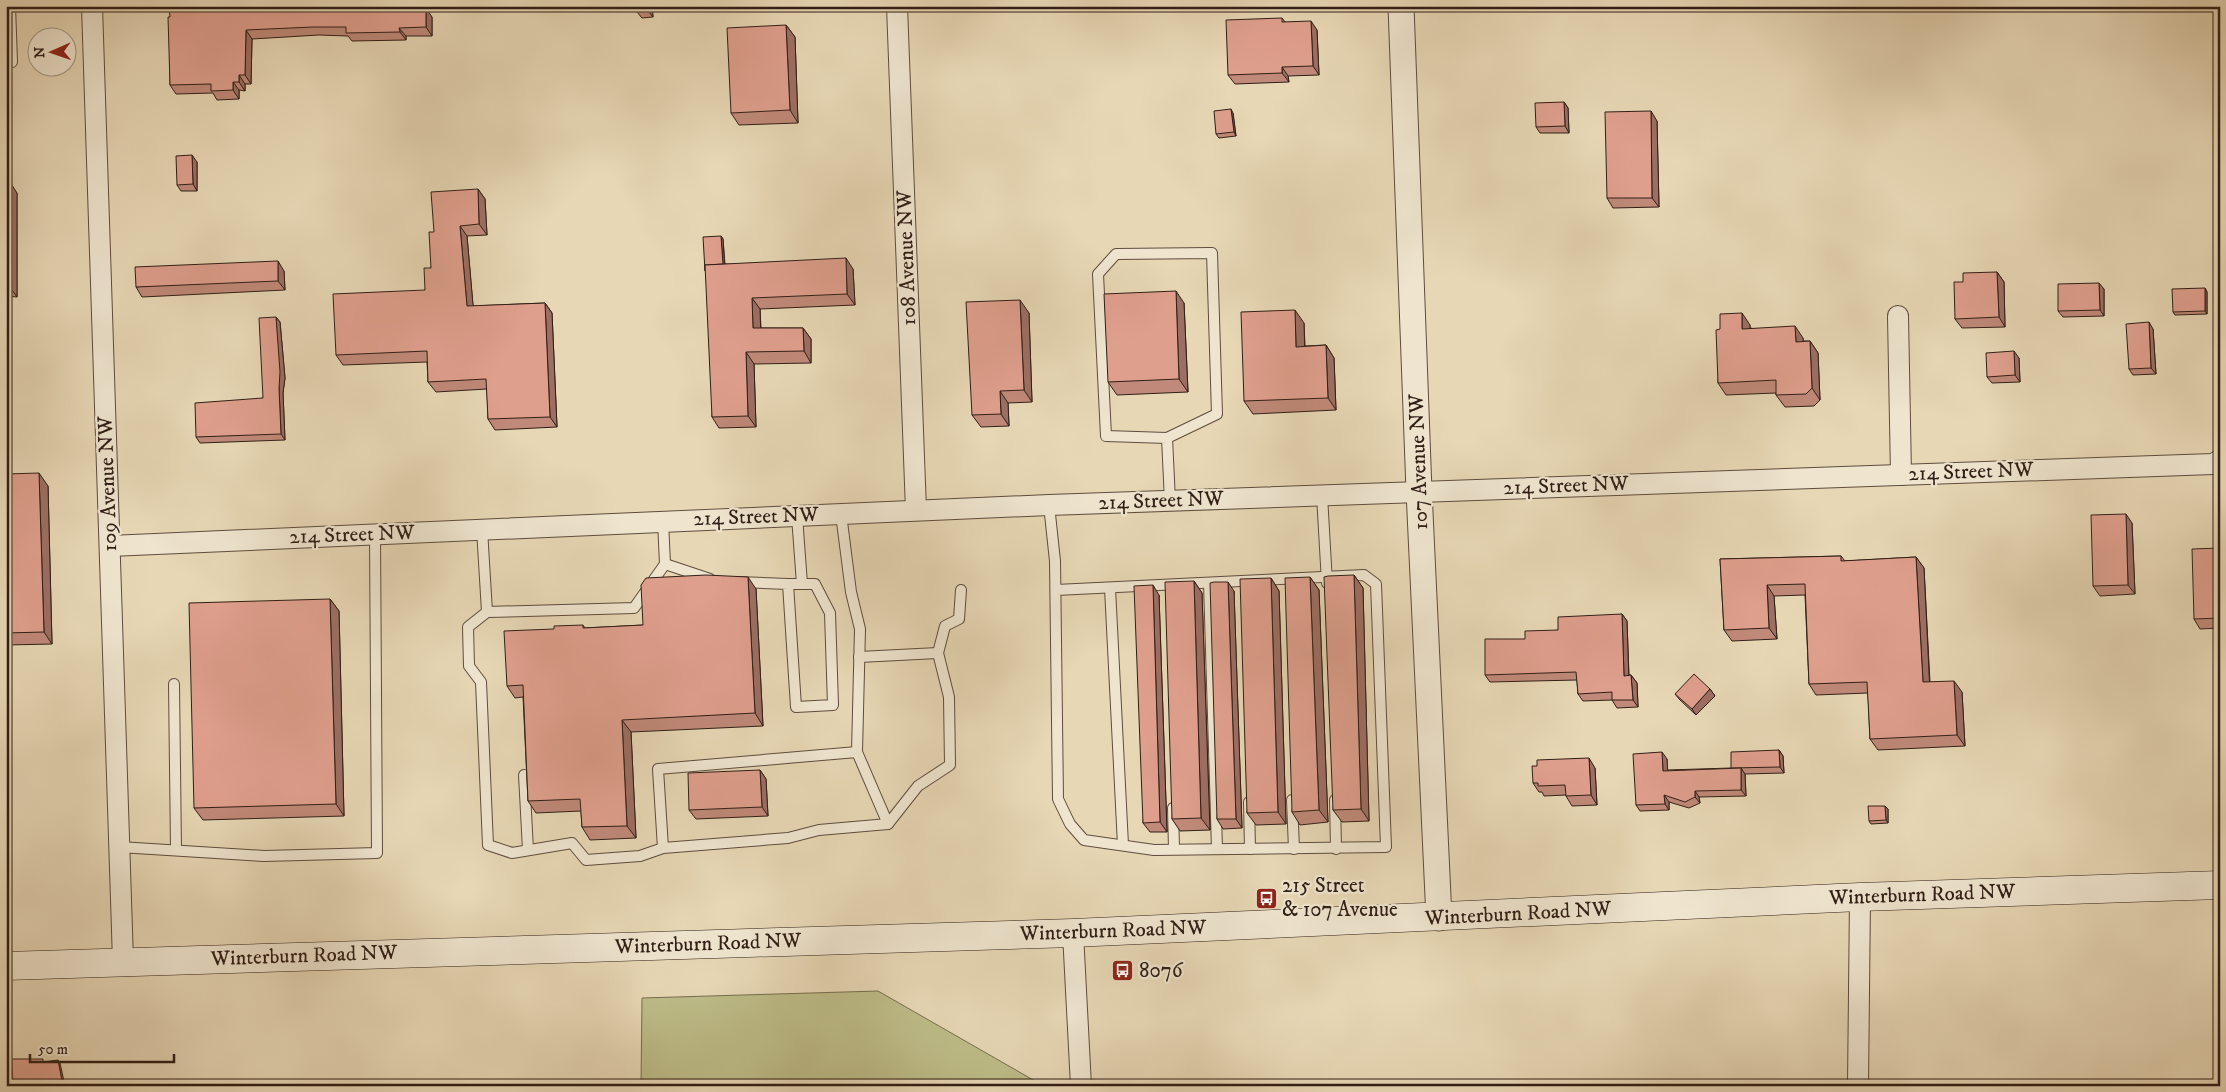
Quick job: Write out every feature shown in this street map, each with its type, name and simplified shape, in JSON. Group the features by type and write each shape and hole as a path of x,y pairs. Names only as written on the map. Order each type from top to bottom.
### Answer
{"main road":[{"name":"Winterburn Road NW","path":"6,966 1073,933 1439,918 1860,897 2220,885"}],"street":[{"name":"109 Avenue NW","path":"92,6 123,961"},
{"name":"108 Avenue NW","path":"897,6 916,510"},
{"name":"107 Avenue NW","path":"1401,6 1419,491 1439,918"},
{"path":"1898,316 1901,474"},
{"name":"214 Street NW","path":"110,546 916,510 2216,462"},
{"path":"1858,1086 1860,897"},
{"path":"1073,933 1081,1086"}],"lane":[{"path":"10,6 12,62"},
{"path":"1212,253 1218,414 1167,438 1106,436 1098,274 1116,254 1212,253"},
{"path":"1167,438 1170,501"},
{"path":"1322,495 1328,596"},
{"path":"1050,505 1056,590 1058,800 1070,824 1084,840 1154,850 1386,847 1376,584 1364,575 1327,577 1287,584 1241,586 1209,583 1166,590 1110,588 1056,590"},
{"path":"841,514 851,592 860,629 857,752 888,824"},
{"path":"797,516 802,584"},
{"path":"663,521 665,564 634,608 487,612 468,627 469,666 481,682 488,845 512,853 572,844 586,860 640,856 663,848 788,838 819,830 888,824 918,786 950,765 948,697 938,653 945,626 959,619 961,590"},
{"path":"482,529 487,612"},
{"path":"119,846 264,856 377,853 375,534"},
{"path":"665,564 713,580 815,584 830,613 833,705 796,707 788,584"},
{"path":"1209,583 1217,849"},
{"path":"1110,588 1123,845"},
{"path":"859,657 938,653"},
{"path":"174,684 176,850"},
{"path":"663,848 658,769 857,752"},
{"path":"524,775 528,850"},
{"path":"1248,790 1250,849"},
{"path":"1334,790 1336,849"},
{"path":"1292,791 1294,849"},
{"path":"1172,800 1174,850"}],"shaded area":[{"path":"878,991 1035,1081 1036,1086 641,1086 642,998"}],"building":[{"path":"232,6 232,10 306,7 306,9 346,8 346,6 426,8 426,27 399,28 400,32 346,33 346,27 246,30 245,75 239,75 239,82 233,82 233,90 211,91 211,84 170,85 169,7"},
{"path":"636,6 648,6 648,11 637,12"},
{"path":"1282,18 1282,22 1311,21 1313,66 1282,67 1282,73 1228,75 1226,20"},
{"path":"786,25 790,110 731,113 727,28"},
{"path":"1564,102 1565,126 1536,127 1535,103"},
{"path":"1231,109 1234,132 1216,134 1214,111"},
{"path":"1651,111 1652,198 1607,198 1605,112"},
{"path":"192,155 193,184 177,185 176,156"},
{"path":"6,182 10,182 9,286 6,286"},
{"path":"478,189 479,224 460,226 467,306 545,303 550,417 488,419 486,379 428,382 427,351 336,355 333,294 425,290 424,268 431,268 429,232 434,232 431,192"},
{"path":"721,236 723,264 705,265 705,271 703,237"},
{"path":"846,258 847,294 752,298 753,328 803,328 804,351 746,352 748,416 712,417 705,265"},
{"path":"278,261 278,281 136,287 135,267"},
{"path":"1997,272 1999,317 1955,319 1954,282 1963,282 1963,273"},
{"path":"2099,283 2100,310 2058,311 2058,284"},
{"path":"2205,288 2205,311 2173,312 2172,289"},
{"path":"1176,291 1179,379 1108,382 1104,294"},
{"path":"1020,300 1024,390 1000,391 1001,414 972,415 966,302"},
{"path":"1295,310 1296,347 1326,345 1328,398 1244,401 1241,312"},
{"path":"1742,313 1742,329 1795,326 1796,342 1810,341 1812,388 1806,394 1776,395 1776,380 1718,383 1716,330 1720,329 1720,314"},
{"path":"276,317 280,372 281,434 196,437 195,403 263,398 259,318"},
{"path":"2149,322 2151,368 2129,369 2126,324"},
{"path":"2014,351 2015,375 1987,377 1986,353"},
{"path":"39,473 44,632 6,633 6,474"},
{"path":"2126,514 2128,585 2093,586 2091,515"},
{"path":"2220,548 2220,618 2194,619 2192,549"},
{"path":"1841,556 1841,561 1916,557 1923,682 1954,681 1957,735 1870,739 1867,682 1809,684 1805,584 1767,585 1769,628 1724,630 1720,559"},
{"path":"706,575 748,577 755,713 622,720 627,826 582,827 580,799 528,801 523,685 507,686 504,631 554,629 554,626 583,625 583,628 643,625 641,585 646,578"},
{"path":"1354,575 1361,809 1333,810 1324,577"},
{"path":"1310,577 1319,810 1292,812 1285,578"},
{"path":"1271,578 1278,812 1247,813 1240,579"},
{"path":"1194,581 1201,818 1172,819 1165,582"},
{"path":"1228,582 1236,819 1217,819 1210,583"},
{"path":"1153,585 1160,822 1143,823 1134,586"},
{"path":"330,599 336,804 194,808 189,603"},
{"path":"1622,614 1624,676 1631,675 1633,700 1612,700 1612,692 1578,694 1576,672 1485,675 1485,639 1525,639 1525,631 1558,630 1558,617"},
{"path":"1694,674 1710,689 1692,709 1675,694"},
{"path":"1779,750 1780,767 1731,768 1731,752"},
{"path":"1662,752 1663,771 1741,768 1741,790 1695,791 1695,797 1685,802 1664,795 1665,804 1636,805 1633,754"},
{"path":"1589,758 1591,795 1566,796 1565,785 1538,786 1538,783 1533,783 1532,766 1537,766 1537,760"},
{"path":"760,770 762,807 689,810 688,773"},
{"path":"1868,806 1885,806 1886,820 1869,821"},
{"path":"12,1059 43,1059 43,1062 58,1060 63,1086 13,1086"}],"place":[{"name":"215 Street & 107 Avenue","path":"1266,898"},
{"name":"8076","path":"1123,971"}]}
